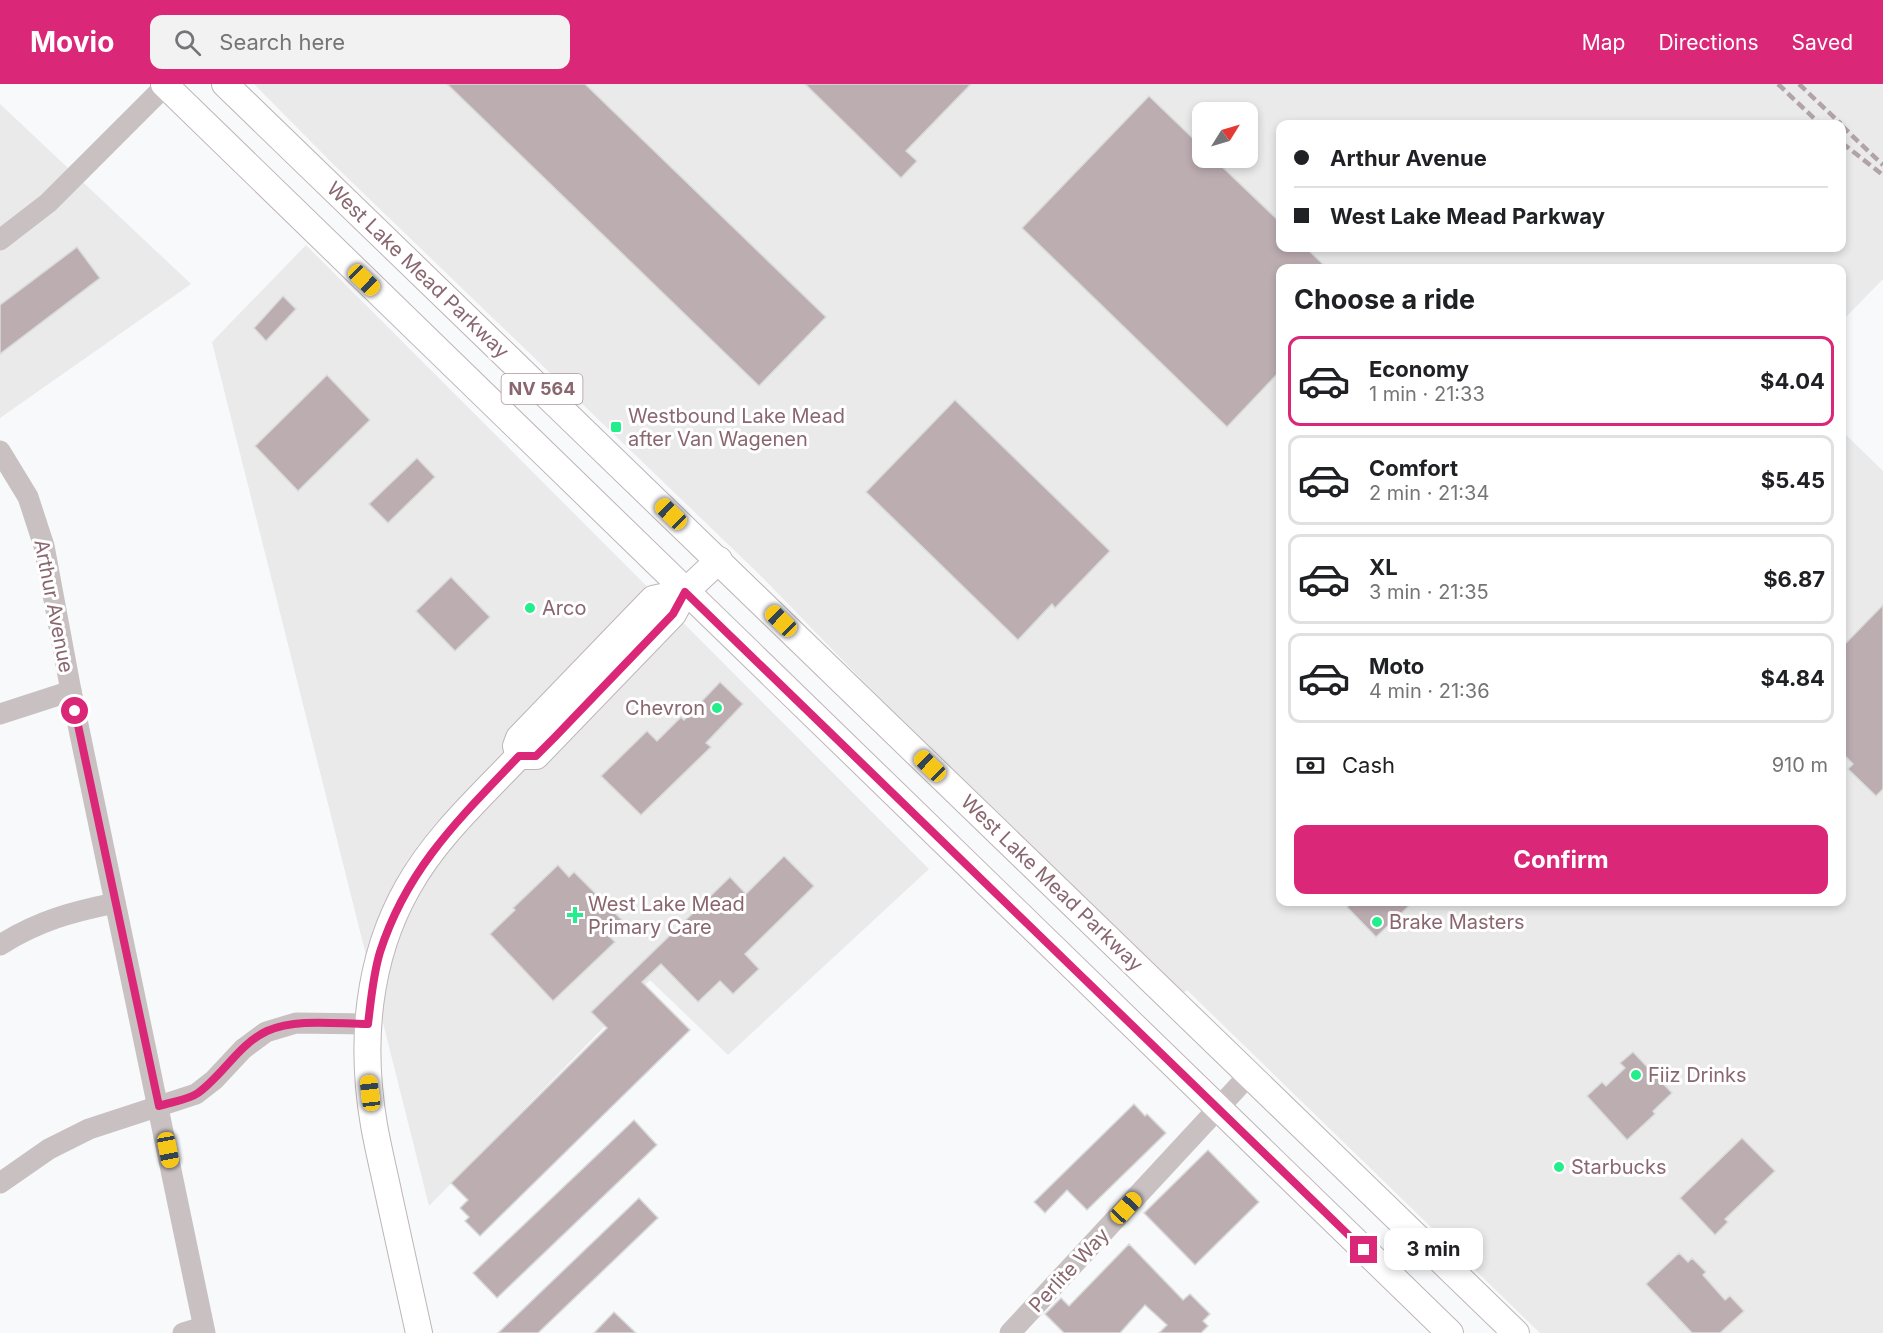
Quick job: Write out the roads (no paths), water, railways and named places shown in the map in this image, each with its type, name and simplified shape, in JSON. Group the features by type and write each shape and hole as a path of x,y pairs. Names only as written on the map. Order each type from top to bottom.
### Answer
{"main road":[{"name":"West Lake Mead Parkway","path":"225,84 719,560 1512,1332"},
{"name":"NV 564","path":"165,85 1450,1333"},
{"path":"419,1333 374,1125 368,1077 368,1024 372,987 392,920 408,887 440,841 519,756 516,746 519,738 653,599 685,592 719,560"}],"street":[{"path":"0,240 48,203 165,85"},
{"name":"Arthur Avenue","path":"0,451 28,497 44,546 71,692 204,1330"},
{"path":"0,714 71,692"},
{"path":"0,945 23,931 70,912 115,903"},
{"path":"0,1183 49,1149 89,1129 196,1094 214,1080 243,1049 266,1032 296,1023 368,1024"},
{"name":"Perlite Way","path":"1010,1333 1249,1075"},
{"path":"183,1333 204,1330"}],"railway":[{"path":"1778,84 1816,120"},
{"path":"1799,84 1837,120"},
{"path":"1846,130 1883,165"},
{"path":"1846,146 1883,175"}],"place":[{"name":"Westbound Lake Mead after Van Wagenen","path":"616,427"},
{"name":"Arco","path":"530,608"},
{"name":"Chevron","path":"717,708"},
{"name":"West Lake Mead Primary Care","path":"575,915"},
{"name":"Brake Masters","path":"1377,922"},
{"name":"Fiiz Drinks","path":"1636,1075"},
{"name":"Starbucks","path":"1559,1167"}]}
